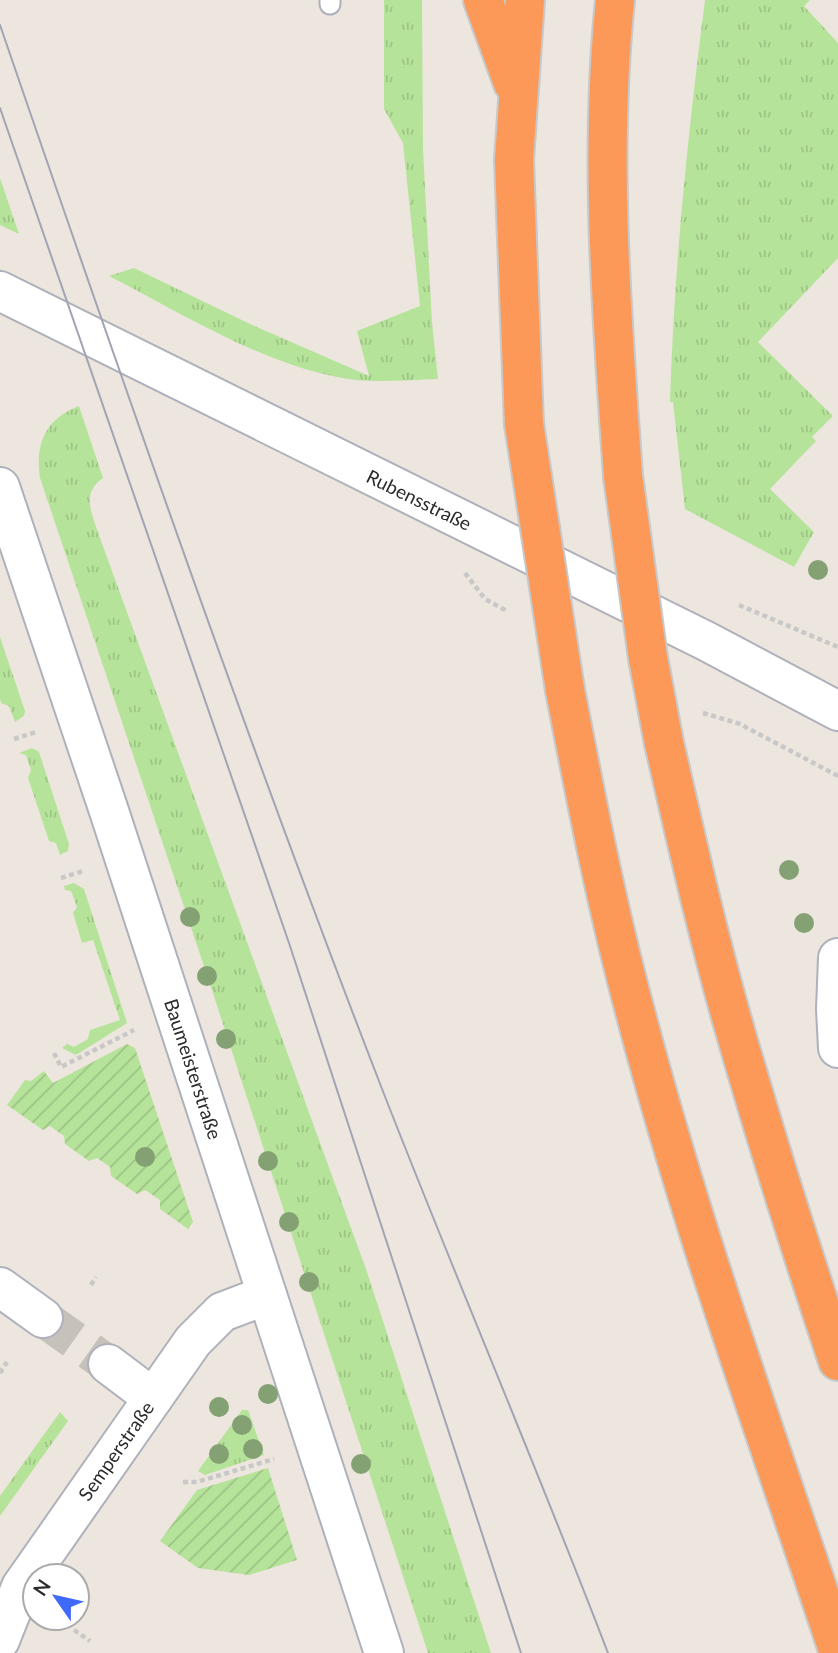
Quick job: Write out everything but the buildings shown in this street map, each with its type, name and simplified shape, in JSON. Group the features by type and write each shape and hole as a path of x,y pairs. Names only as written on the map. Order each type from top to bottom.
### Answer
{"highway":[{"path":"483,0 517,95"},
{"path":"525,0 514,160 524,424 565,690 609,909 640,1029 700,1237 838,1650"},
{"path":"615,0 608,118 609,247 623,476 648,658 664,743 698,892 733,1026 799,1244 838,1361"}],"street":[{"name":"Rubensstraße","path":"0,291 706,641 838,711"},
{"name":"Baumeisterstraße","path":"0,487 384,1653"},
{"path":"838,958 838,1048"},
{"path":"0,1287 43,1318"},
{"name":"Semperstraße","path":"0,1640 21,1587 193,1341 222,1312 267,1295"},
{"path":"108,1364 153,1398"}],"path":[{"path":"14,739 40,731"},
{"path":"818,766 838,776"},
{"path":"61,878 86,870"},
{"path":"54,1053 61,1067 139,1027"},
{"path":"91,1285 96,1277"},
{"path":"0,1373 7,1362"},
{"path":"183,1482 197,1482 278,1458"},
{"path":"77,1632 90,1641"}],"green space":[{"path":"384,0 422,0 423,149 432,323 438,379 362,380 308,370 249,348 109,276 134,268 248,323 369,376 357,331 420,306 403,143 384,109"},
{"path":"705,0 810,0 804,6 838,43 838,258 758,342 833,416 812,437 816,441 770,489 814,532 794,567 685,509 673,402 670,402 672,351 683,200"},
{"path":"0,178 19,234 0,225"},
{"path":"79,406 103,478 90,495 90,507 96,527 367,1272 491,1653 428,1653 209,981 40,478 39,454 45,434 58,418"},
{"path":"0,637 25,711 24,716 15,722 9,706 1,703 0,699"},
{"path":"32,748 39,752 69,844 68,851 60,855 56,843 49,841 28,778 31,770 26,755 19,753"},
{"path":"74,883 84,889 127,1023 76,1055 62,1048 67,1044 74,1047 88,1039 90,1030 120,1020 93,940 82,943 73,913 77,907 71,891 65,890 64,886"},
{"path":"127,1044 135,1048 193,1222 188,1229 160,1209 160,1200 145,1190 137,1194 111,1176 110,1167 97,1158 89,1161 65,1144 64,1136 50,1126 43,1130 7,1105 25,1080 31,1081 44,1071 53,1083"},
{"path":"242,1410 248,1410 264,1455 205,1475 198,1471"},
{"path":"60,1412 68,1421 0,1516 0,1496"},
{"path":"268,1468 297,1560 249,1575 198,1568 160,1541 197,1490"}],"tunnel":[{"path":"43,1318 108,1364"}],"tram line":[{"path":"0,25 139,427 333,961 608,1653"},
{"path":"0,108 289,943 521,1653"}]}
